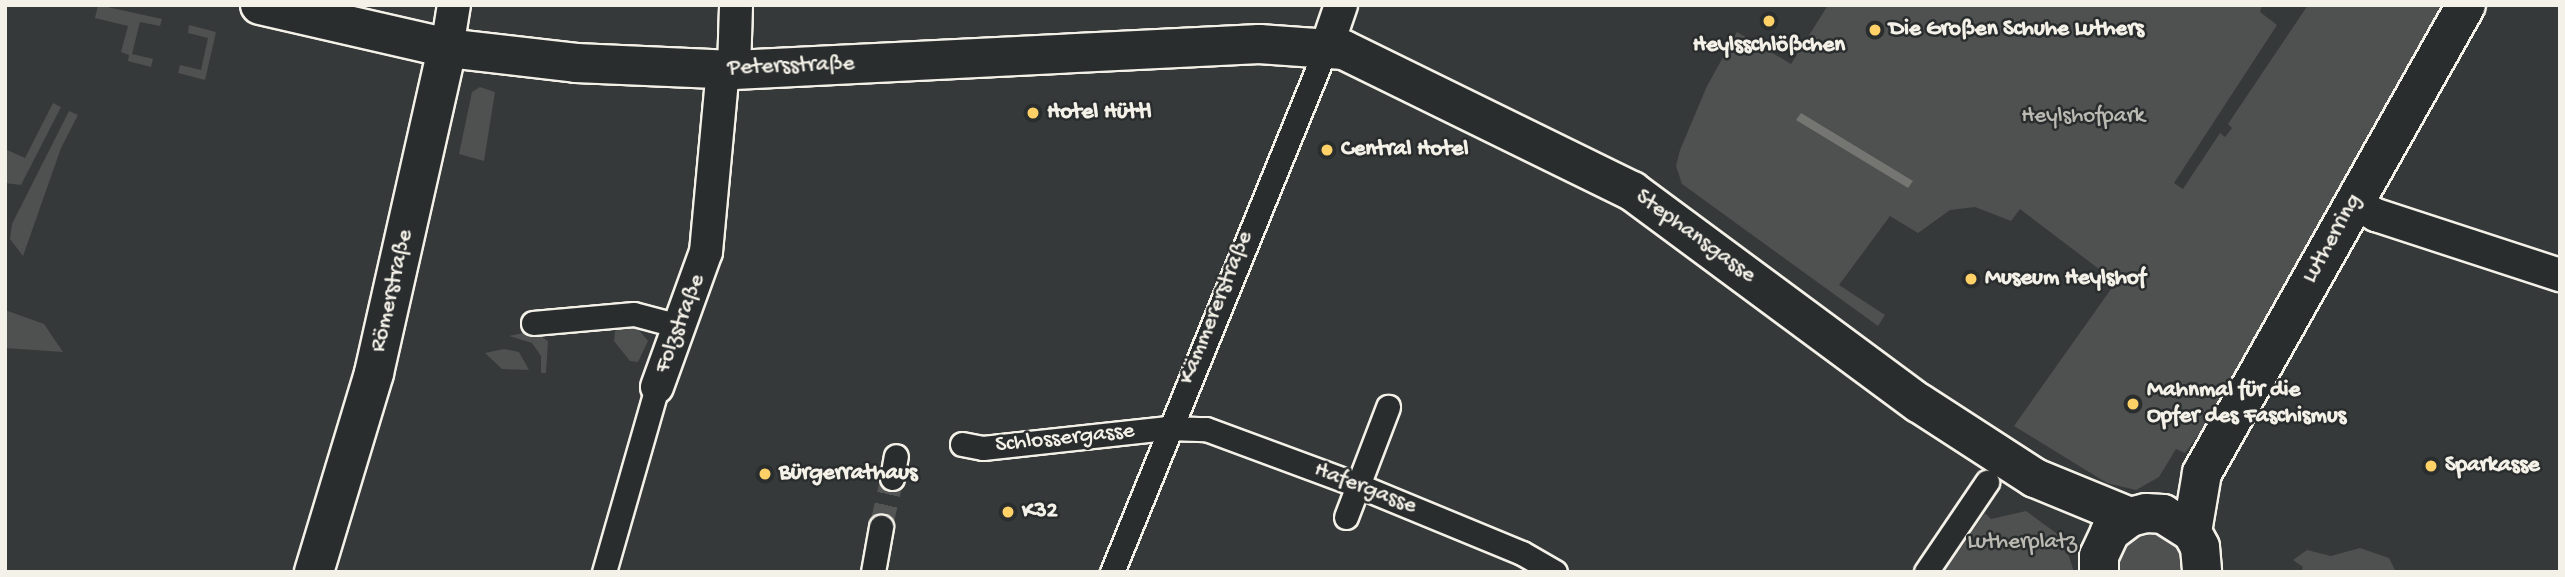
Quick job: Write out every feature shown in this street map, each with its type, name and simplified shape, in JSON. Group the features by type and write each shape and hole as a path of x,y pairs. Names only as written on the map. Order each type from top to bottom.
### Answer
{"street":[{"name":"Petersstraße","path":"260,5 447,48 576,62 729,70 1259,44 1327,46"},
{"name":"Römerstraße","path":"314,572 383,338 447,48 454,5"},
{"name":"Folzstraße","path":"604,572 657,387 701,271 711,229 736,5"},
{"path":"1327,46 1341,5"},
{"name":"Lutherring","path":"2100,560 2115,527 2142,515 2202,474 2466,5"},
{"name":"Kämmererstraße","path":"1112,572 1168,428 1327,46"},
{"name":"Stephansgasse","path":"1327,46 1378,64 1632,191 1919,403 2035,478 2142,515 2179,521 2203,560"},
{"path":"2354,202 2376,215 2560,275"},
{"path":"533,323 634,314 679,326"},
{"path":"1346,517 1388,407"},
{"name":"Schlossergasse","path":"962,444 983,448 1168,428"},
{"name":"Hafergasse","path":"1168,428 1206,429 1357,485 1522,553 1555,572"},
{"name":"Lutherring","path":"2202,474 2203,560"},
{"name":"Stephansgasse","path":"2035,478 2100,560"},
{"path":"1926,572 1987,482"},
{"path":"873,572 881,527"}],"green space":[{"path":"98,5 162,19 160,26 140,22 132,54 153,59 151,67 128,61 129,55 121,52 128,26 95,18"},
{"name":"Heylshofpark","path":"1828,5 2262,5 2260,12 2277,25 2174,183 2183,189 2220,133 2225,137 2232,128 2228,124 2308,5 2445,5 2210,419 2185,453 2176,449 2159,477 2136,490 2107,483 2014,426 2116,282 2020,209 2011,221 1975,207 1950,210 1918,233 1890,216 1839,285 1885,315 1878,326 1682,184 1676,166 1680,150 1707,86 1737,32 1791,64"},
{"path":"189,25 216,32 205,80 178,73 180,65 201,70 208,38 188,33"},
{"path":"480,87 495,92 484,161 459,154 472,92"},
{"path":"53,103 61,107 21,185 5,183 5,149 25,158"},
{"path":"69,111 78,115 61,148 23,256 10,239 12,224"},
{"path":"5,310 44,324 63,352 5,348"},
{"path":"626,326 638,329 648,341 638,362 630,361 614,341 615,331"},
{"path":"533,331 548,341 546,373 541,373 541,356 532,343 509,336"},
{"path":"504,349 519,352 529,370 502,369 485,353"},
{"name":"Lutherplatz","path":"2026,511 2063,538 2074,572 1944,572 1985,513 1991,519"},
{"path":"2152,530 2182,548 2185,572 2116,572 2115,558 2131,535"},
{"path":"2360,548 2389,558 2396,572 2301,572 2303,567 2293,560 2307,550 2331,556"}],"shaded area":[{"path":"1801,113 1913,181 1908,188 1796,120"}],"tunnel":[{"path":"881,527 892,478"}],"place":[{"name":"Heylsschlößchen","path":"1769,21"},
{"name":"Die Großen Schuhe Luthers","path":"1875,30"},
{"name":"Hotel Hüttl","path":"1033,113"},
{"name":"Central Hotel","path":"1327,150"},
{"name":"Museum Heylshof","path":"1971,279"},
{"name":"Mahnmal für die Opfer des Faschismus","path":"2133,404"},
{"name":"Sparkasse","path":"2431,466"},
{"name":"Bürgerrathaus","path":"765,474"},
{"name":"K32","path":"1008,512"}]}
